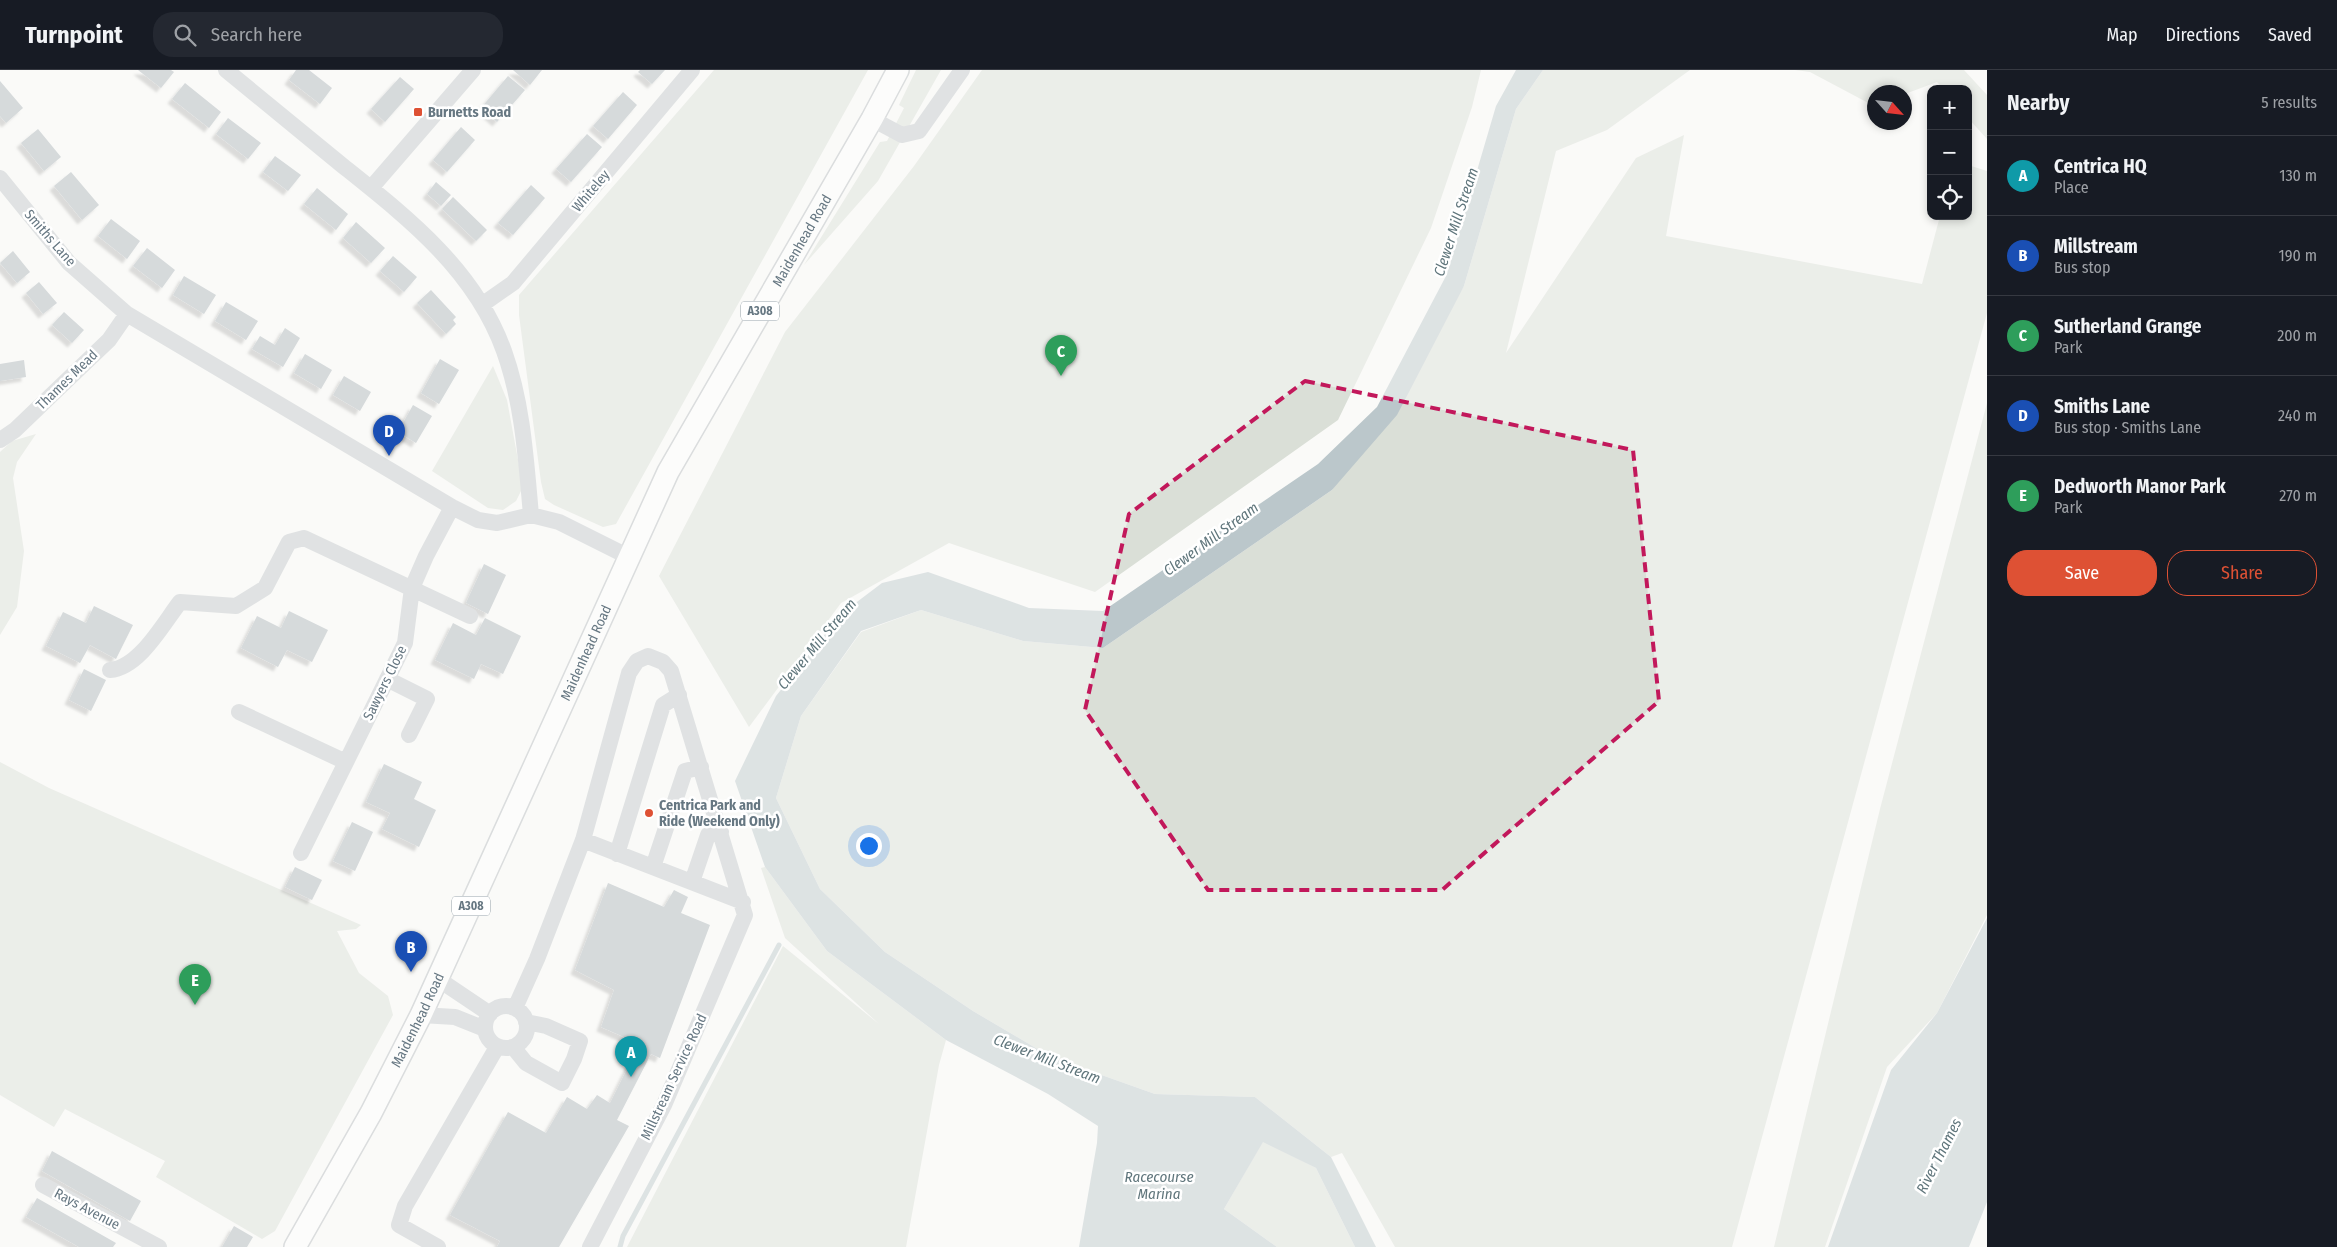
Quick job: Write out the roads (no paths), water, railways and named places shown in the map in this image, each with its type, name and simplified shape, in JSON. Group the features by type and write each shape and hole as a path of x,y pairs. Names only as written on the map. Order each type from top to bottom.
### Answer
{"main road":[{"name":"Maidenhead Road","path":"295,1247 371,1113 421,1016 668,472 872,119 898,70"}],"street":[{"path":"226,70 418,228 460,271 483,304 504,352 524,427 531,515"},
{"path":"370,188 473,70"},
{"name":"Whiteley","path":"483,304 513,284 692,70"},
{"path":"872,119 902,135 920,131 962,70"},
{"name":"Smiths Lane","path":"0,178 69,263 127,314 452,507 478,520 497,523 531,515 559,522 629,556"},
{"name":"Thames Mead","path":"0,440 15,430 109,340 127,314"},
{"name":"Sawyers Close","path":"301,853 405,643 412,588 426,556 452,507"},
{"path":"110,670 120,670 138,657 180,602 236,606 265,588 289,542 304,538 470,616"},
{"name":"Millstream Service Road","path":"515,1008 537,959 583,840 630,672 637,661 648,656 662,662 671,670 743,902 745,915 664,1105 590,1247"},
{"path":"387,679 427,698 409,735"},
{"path":"617,854 663,705 679,695"},
{"path":"239,712 346,762"},
{"path":"653,867 685,771 701,766"},
{"path":"692,882 708,835 721,832"},
{"path":"583,840 743,902"},
{"path":"438,980 487,1021"},
{"path":"438,1247 399,1225 405,1206 505,1047 526,1034 526,1022 515,1008 499,1007 487,1021 488,1039 505,1047 526,1063 562,1083 574,1059 580,1041 546,1026 526,1022"},
{"path":"421,1016 455,1017 487,1021"},
{"name":"Rays Avenue","path":"43,1185 159,1247"}],"water":[{"path":"1516,70 1543,70 1516,109 1464,286 1397,415 1332,490 1103,648 1023,641 921,610 861,631 801,716 776,798 820,889 885,952 973,1011 1051,1057 1155,1094 1255,1097 1331,1157 1376,1247 1355,1247 1316,1168 1263,1142 1224,1209 1277,1247 1079,1247 1097,1143 1098,1126 1048,1094 946,1040 827,951 765,867 735,781 776,696 841,614 882,583 928,572 1029,608 1103,611 1318,464 1377,407 1446,276 1496,106"},
{"name":"River Thames","path":"1987,918 1987,1202 1969,1247 1828,1247 1891,1070 1937,1013"}],"waterway":[{"path":"620,1247 623,1236 779,945"}],"place":[{"name":"Burnetts Road","path":"418,112"},
{"name":"Sutherland Grange","path":"1061,376"},
{"name":"Smiths Lane","path":"389,456"},
{"name":"Centrica Park and Ride (Weekend Only)","path":"649,813"},
{"name":"Millstream","path":"411,972"},
{"name":"Dedworth Manor Park","path":"195,1005"},
{"name":"Centrica HQ","path":"631,1077"}],"water label":[{"name":"Clewer Mill Stream","path":"1456,222"},
{"name":"Clewer Mill Stream","path":"1211,539"},
{"name":"Clewer Mill Stream","path":"817,644"},
{"name":"Clewer Mill Stream","path":"1047,1059"},
{"name":"Racecourse Marina","path":"1159,1186"}]}
